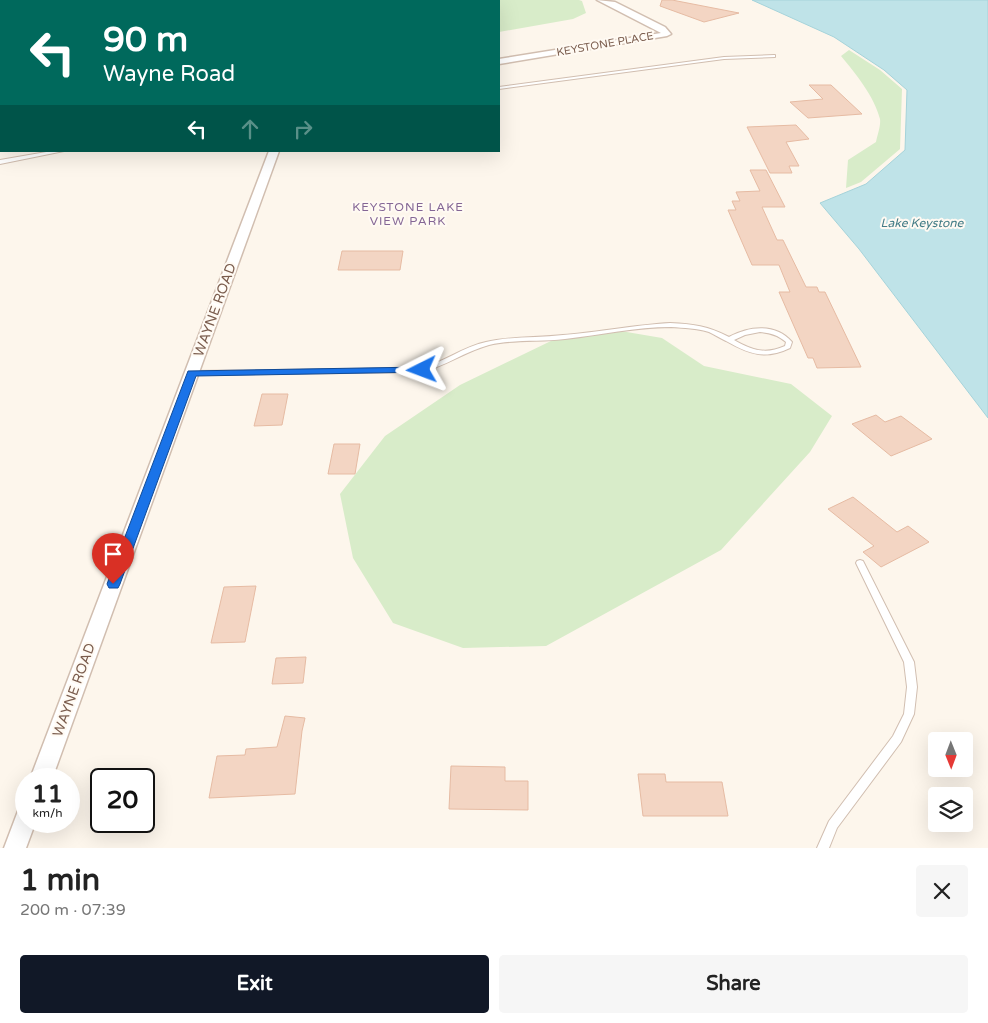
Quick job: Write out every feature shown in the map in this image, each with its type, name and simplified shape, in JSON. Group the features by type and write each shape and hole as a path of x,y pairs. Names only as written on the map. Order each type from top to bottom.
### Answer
{"street":[{"name":"KEYSTONE PLACE","path":"500,62 668,34 629,12 601,0"},
{"name":"WAYNE ROAD","path":"45,768 274,152"},
{"path":"15,848 20,833"}],"lane":[{"path":"500,88 724,58 774,56"},
{"path":"0,162 56,152"},
{"path":"192,373 422,370 437,367 484,344 502,340 561,338 647,327 683,326 702,328 750,351 766,353 781,352 788,348 789,342 783,334 770,331 738,334 728,340"},
{"path":"823,848 834,825 897,739 909,714 912,687 909,662 860,563"}],"green space":[{"path":"500,0 582,1 586,13 573,19 500,32"},
{"path":"849,50 880,70 902,89 900,149 861,182 846,188 848,160 876,142 880,122 877,110 869,94 841,56"},
{"path":"609,329 662,338 704,366 791,384 832,416 810,452 721,550 546,646 463,648 393,623 353,558 340,494 385,436 460,385 553,340"}],"water":[{"name":"Lake Keystone","path":"752,0 988,0 988,418 859,249 820,203 866,184 905,150 907,90 884,70 834,37"}],"building":[{"path":"662,0 672,0 739,13 704,22 660,6"},
{"path":"809,85 831,85 862,114 808,118 790,102 823,99"},
{"path":"796,125 809,139 786,142 799,166 789,166 792,173 770,173 747,127"},
{"path":"750,170 766,170 785,207 762,207 777,240 783,240 806,287 817,287 819,292 825,292 861,367 817,368 813,358 808,358 779,292 790,292 779,265 752,265 728,210 736,210 732,201 740,201 736,192 760,191"},
{"path":"342,251 403,251 400,270 338,270"},
{"path":"262,394 288,394 282,425 254,426"},
{"path":"876,415 885,422 901,416 932,439 891,456 852,424"},
{"path":"334,444 360,444 355,474 328,474"},
{"path":"853,497 897,532 908,526 929,542 881,567 863,552 874,546 828,509"},
{"path":"256,586 245,642 211,643 224,587"},
{"path":"306,657 303,683 272,684 276,658"},
{"path":"285,716 305,718 295,794 209,798 217,756 245,755 246,749 277,747"},
{"path":"451,766 505,767 505,781 528,781 528,810 449,809"},
{"path":"638,774 665,774 666,782 722,782 728,816 643,816"}],"district":[{"name":"KEYSTONE LAKE VIEW PARK","path":"408,214"}],"route":[{"path":"113,584 192,373 422,370"}]}
